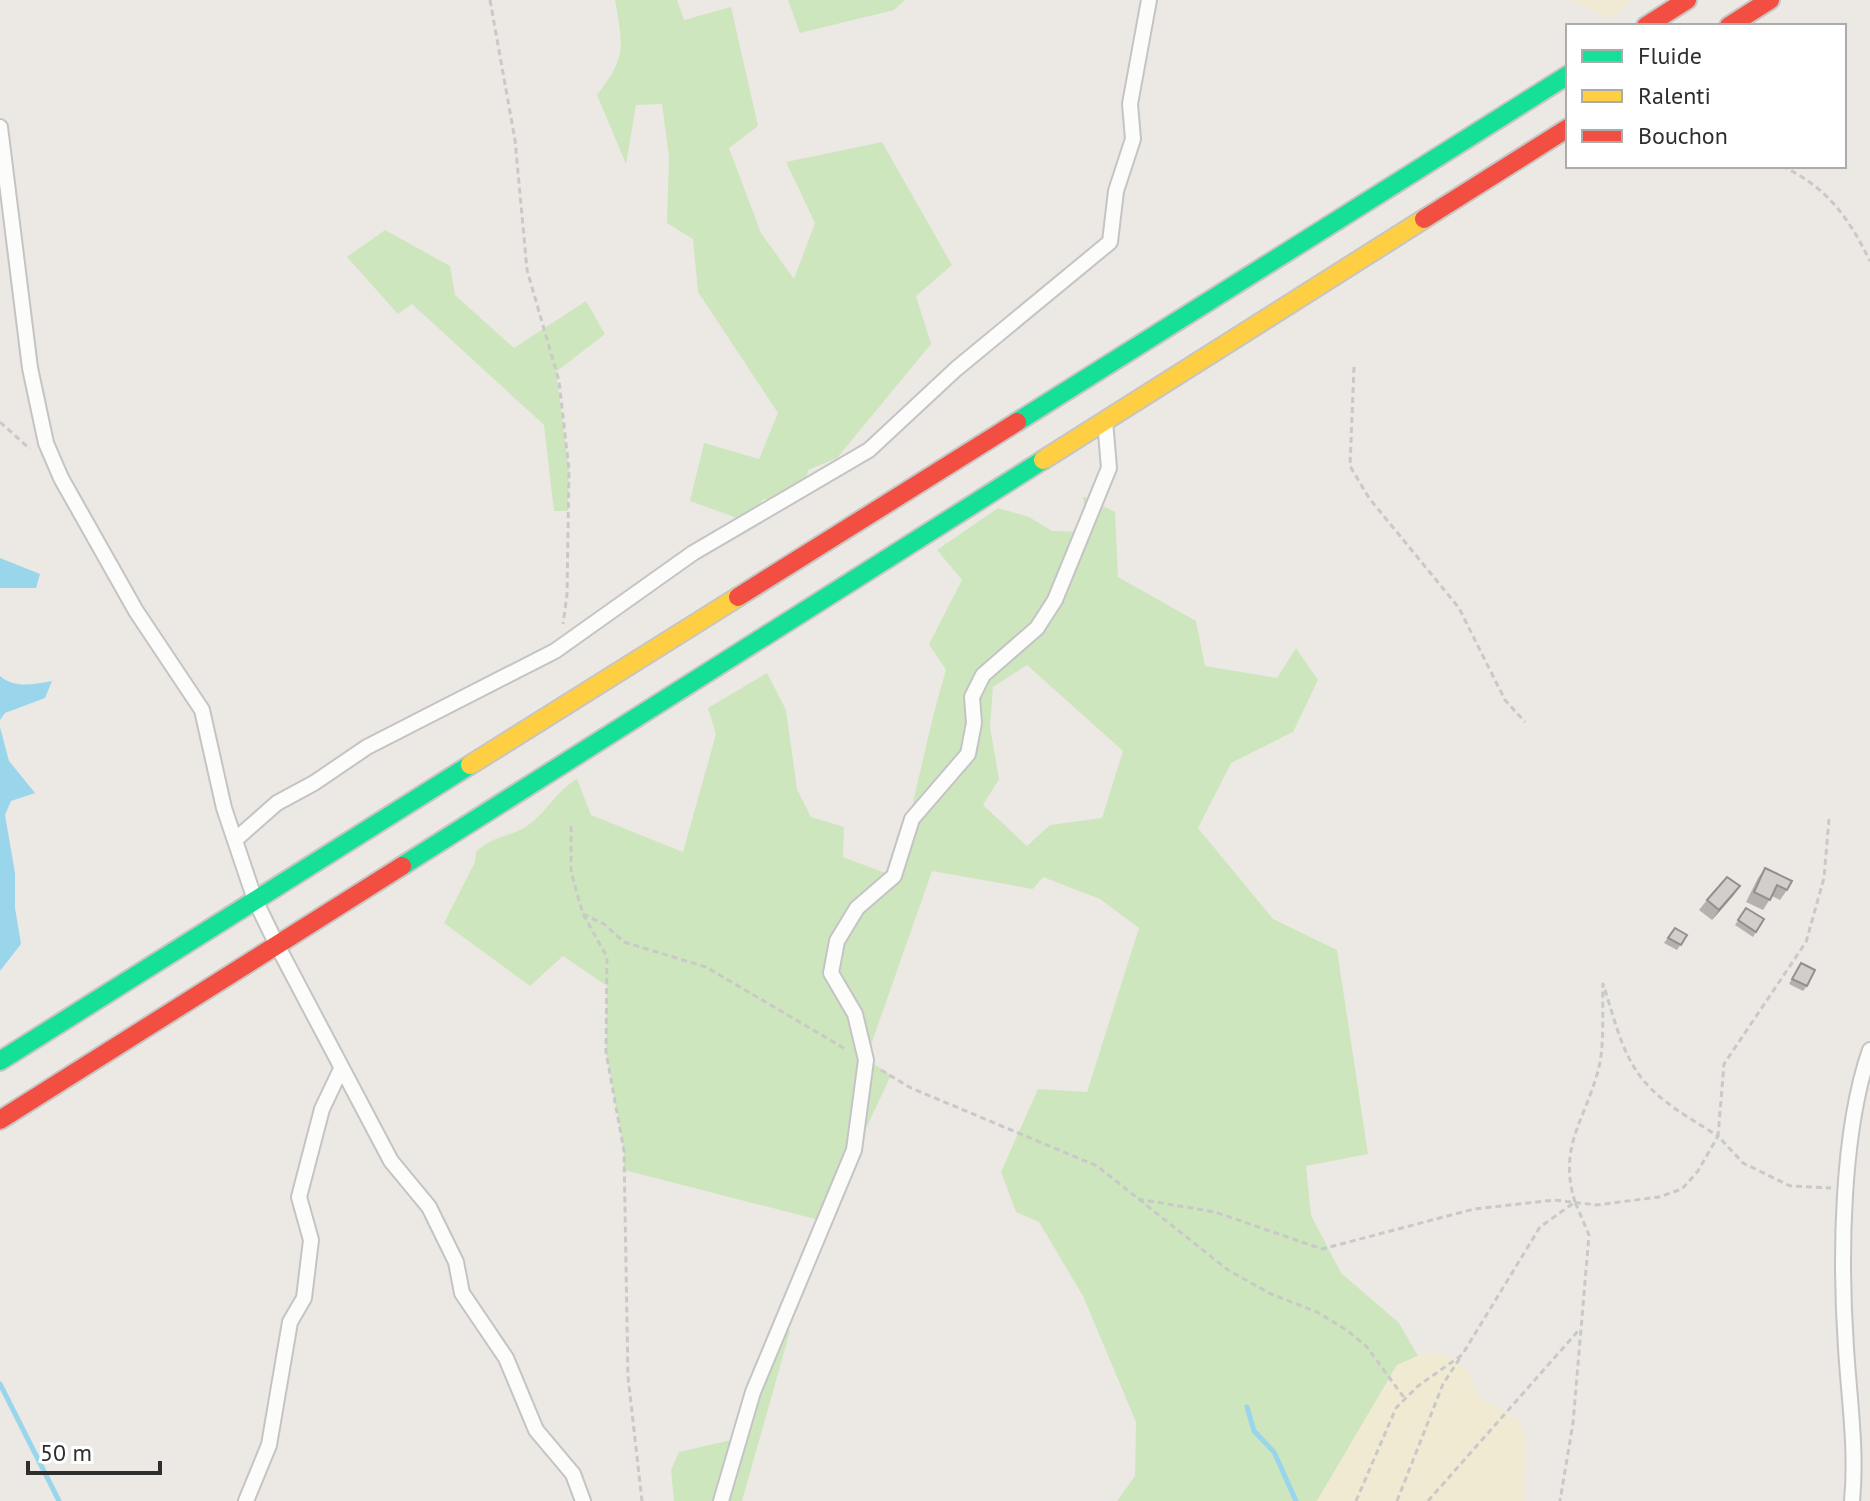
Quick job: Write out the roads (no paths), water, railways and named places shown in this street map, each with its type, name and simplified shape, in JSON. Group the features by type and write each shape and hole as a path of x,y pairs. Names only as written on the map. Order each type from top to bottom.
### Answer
{"highway":[{"path":"1649,24 1687,0"},
{"path":"1732,24 1770,0"},
{"path":"0,1061 1566,76"},
{"path":"0,1120 1566,129"}],"street":[{"path":"235,840 277,803 367,747 555,651 693,553 869,450 956,369 1110,242 1116,191 1133,139 1130,104 1149,0"},
{"path":"0,127 30,368 46,443 61,478 136,611 202,710 235,840 255,900 277,945 391,1161 429,1207 456,1262 462,1293 506,1358 536,1430 573,1474 583,1501"},
{"path":"721,1501 753,1392 854,1150 866,1060 855,1014 831,973 837,941 857,908 894,876 912,819 968,754 974,723 972,697 983,675 1037,628 1055,600 1109,468 1105,421"},
{"path":"1852,1501 1853,1449 1841,1262 1859,1086 1870,1050"},
{"path":"246,1501 269,1445 290,1322 304,1298 311,1240 299,1197 322,1109 341,1069"}],"water":[{"path":"0,558 40,574 36,588 0,588"},
{"path":"0,676 18,684 52,681 45,698 5,713 0,720"},
{"path":"0,727 9,761 35,793 11,801 5,815 15,873 15,908 21,944 0,971"}],"waterway":[{"path":"0,1384 59,1501"},
{"path":"1247,1407 1254,1431 1274,1452 1296,1501"}]}
